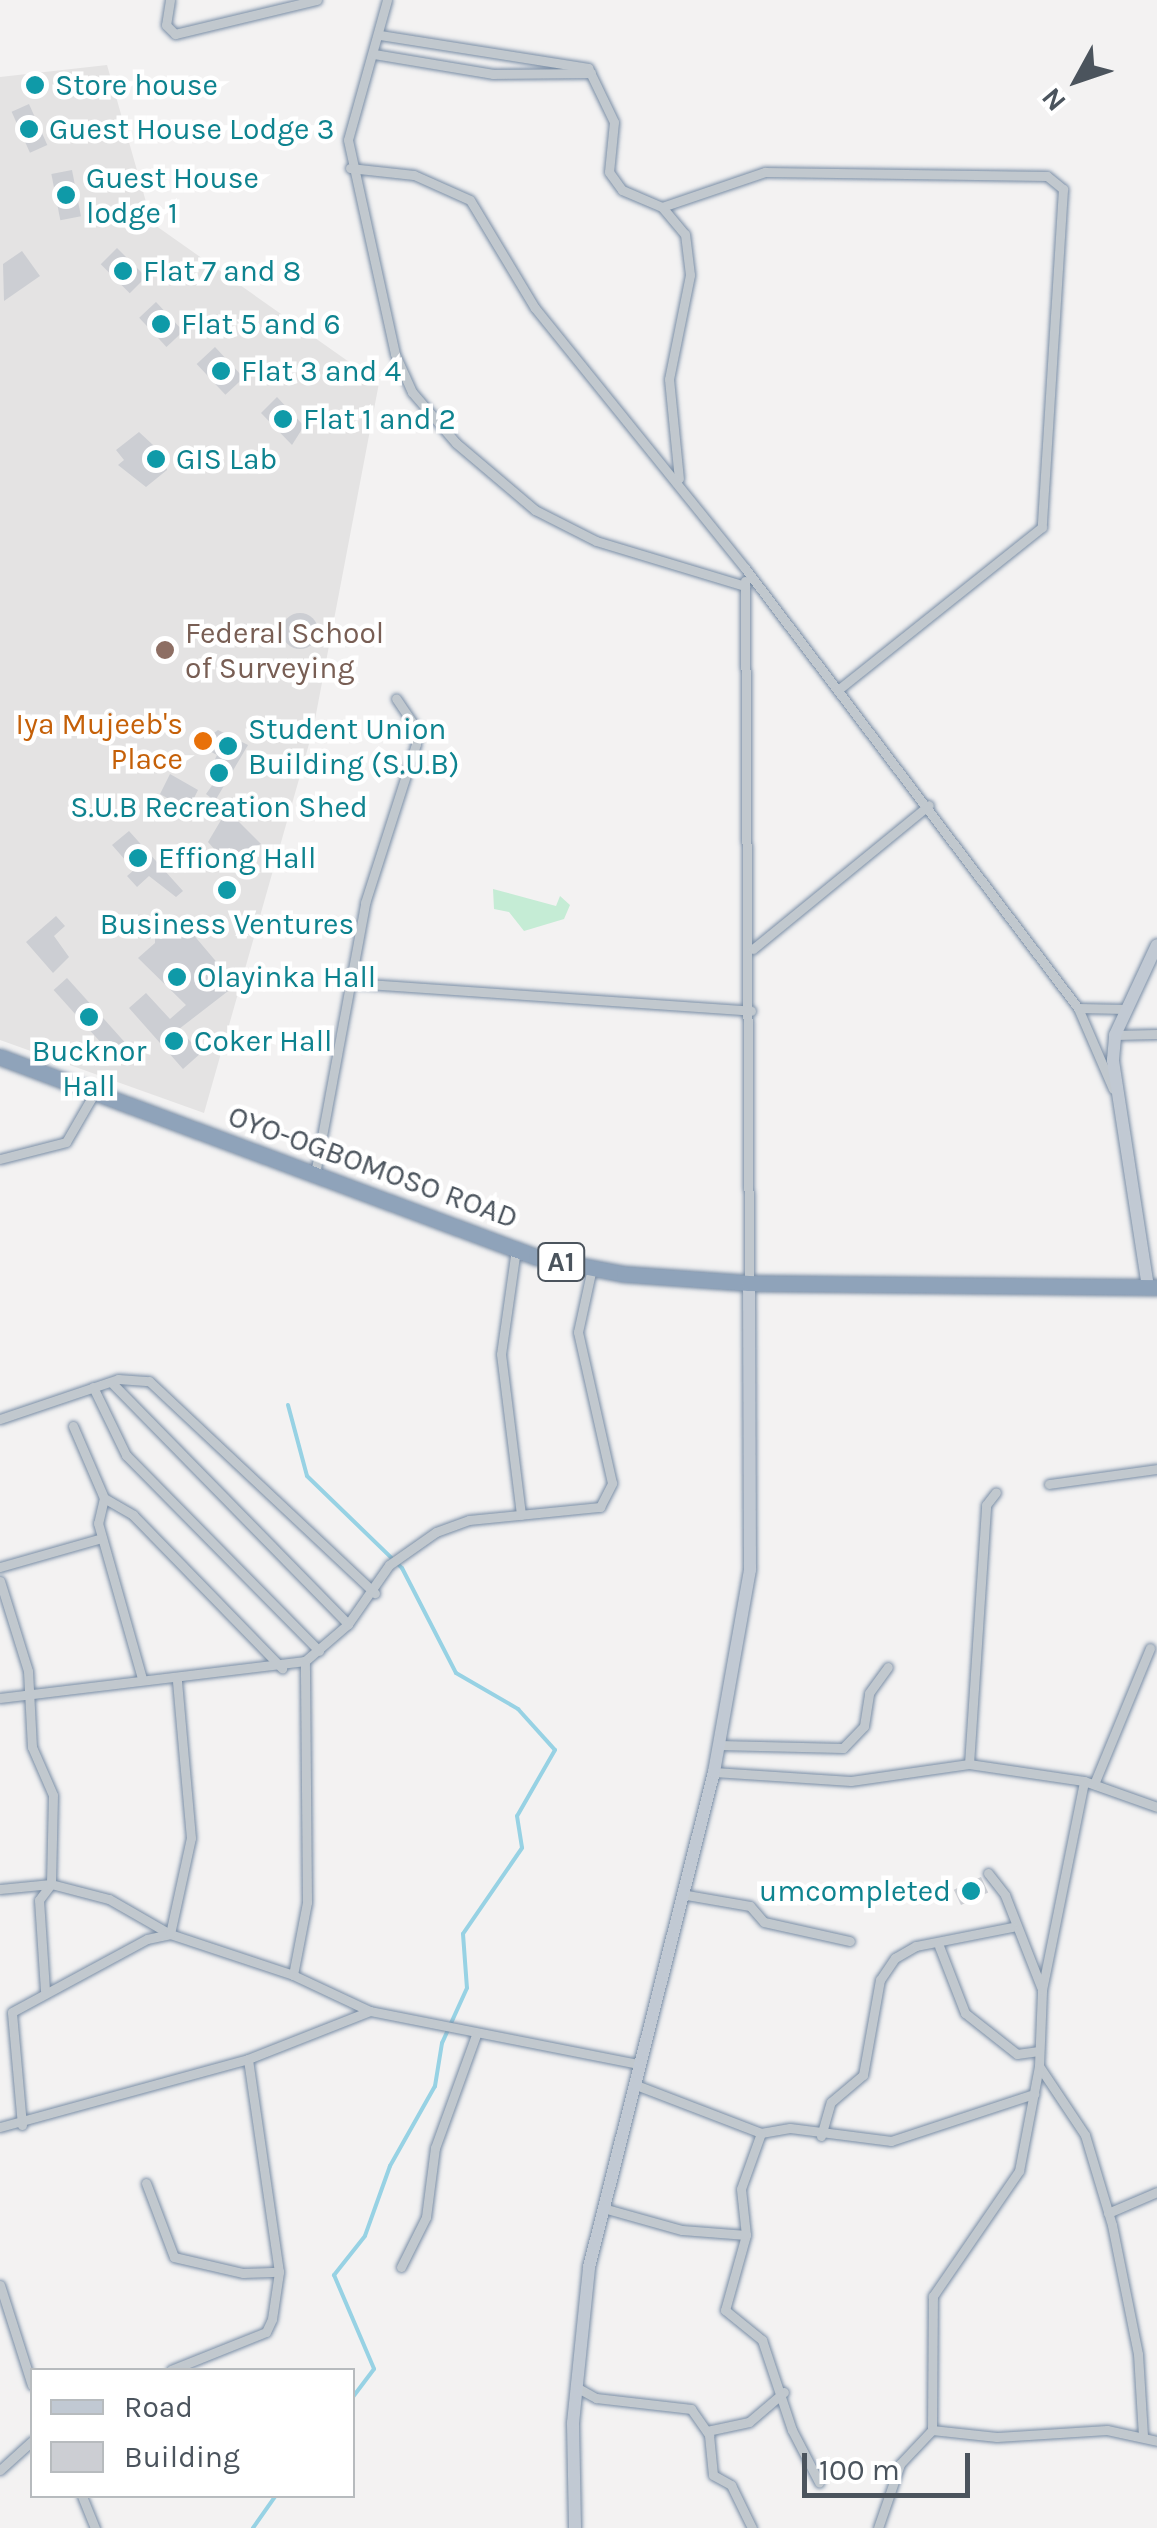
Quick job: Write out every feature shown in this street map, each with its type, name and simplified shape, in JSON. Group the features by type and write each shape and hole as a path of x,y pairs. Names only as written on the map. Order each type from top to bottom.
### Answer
{"highway":[{"name":"OYO-OGBOMOSO ROAD","path":"0,1057 516,1250 592,1268 749,1283 1153,1287"}],"street":[{"path":"170,0 166,25 175,34 318,0"},
{"path":"387,0 380,35 350,122 350,168 402,374 456,443 572,530 746,586"},
{"path":"380,35 581,63 591,74 614,122 609,172 622,190 662,207 680,224 690,276 669,379 679,482"},
{"path":"374,54 493,74 591,74"},
{"path":"350,168 414,174 470,200 534,308 679,482 929,805 1078,1008 1113,1090 1153,1287"},
{"path":"662,207 693,200 765,172 1047,176 1063,189 1042,526 839,688"},
{"path":"680,224 693,200"},
{"path":"576,2528 576,2387 603,2208 636,2085 636,2064 678,1894 714,1772 750,1570 753,949 745,568"},
{"path":"315,1174 354,983 365,903 416,744 414,725 396,698"},
{"path":"753,949 929,805"},
{"path":"1113,1090 1116,1035 1157,946"},
{"path":"354,983 752,1010"},
{"path":"1078,1008 1126,1009"},
{"path":"1116,1035 1157,1034"},
{"path":"0,1158 66,1142 96,1091"},
{"path":"516,1250 501,1329 520,1515"},
{"path":"0,1698 142,1679 177,1680 282,1668 305,1661 319,1652 375,1594 389,1565 399,1556 469,1520 600,1507 611,1493 578,1332 592,1268"},
{"path":"0,1419 93,1387 137,1377 171,1395 375,1594"},
{"path":"111,1382 348,1624"},
{"path":"93,1387 126,1455 319,1652"},
{"path":"73,1426 104,1498 133,1515 282,1668"},
{"path":"1049,1484 1157,1469"},
{"path":"970,1764 986,1505 996,1492"},
{"path":"104,1498 97,1511 102,1538 142,1679"},
{"path":"0,1567 102,1538"},
{"path":"0,1581 28,1672 26,1694 32,1747 53,1796 51,1884 39,1900 44,1991"},
{"path":"878,2528 900,2464 932,2430 933,2296 948,2264 1011,2188 1034,2094 1042,1990 1089,1783 1150,1648"},
{"path":"294,1974 307,1910 305,1661"},
{"path":"719,1745 843,1748 864,1726 869,1693 888,1668"},
{"path":"170,1934 191,1838 177,1680"},
{"path":"714,1772 851,1781 970,1764 1089,1783 1157,1807"},
{"path":"988,1873 1005,1894 1012,1927 1042,1990"},
{"path":"0,1889 51,1884 109,1898 170,1934 294,1974 370,2010 439,2030 636,2064"},
{"path":"678,1894 750,1906 764,1922 850,1942"},
{"path":"820,2136 831,2102 862,2075 883,1973 907,1949 939,1946 1012,1927"},
{"path":"22,2125 10,2015 44,1991 170,1934"},
{"path":"939,1946 966,2013 998,2044 1018,2054 1039,2051"},
{"path":"0,2127 22,2125 248,2060 370,2010"},
{"path":"402,2267 426,2217 435,2148 476,2035"},
{"path":"176,2368 266,2332 279,2272 248,2060"},
{"path":"1038,2066 1085,2135 1108,2214 1138,2354 1143,2435"},
{"path":"636,2085 761,2132 891,2141 1034,2094"},
{"path":"761,2132 741,2189 746,2235 725,2310 758,2333 784,2392 792,2430 819,2482"},
{"path":"146,2183 174,2256 243,2274 279,2272"},
{"path":"1108,2214 1157,2192"},
{"path":"603,2208 682,2230 746,2235"},
{"path":"0,2286 30,2379"},
{"path":"576,2387 596,2398 691,2409 707,2431 713,2475 731,2485 752,2528"},
{"path":"707,2431 749,2422 784,2392"},
{"path":"932,2430 1143,2435 1157,2441"},
{"path":"0,2470 30,2443"},
{"path":"83,2498 95,2528"}],"shaded area":[{"name":"Federal School of Surveying","path":"107,65 152,223 379,383 313,730 204,1113 0,1040 0,77"}],"green space":[{"path":"493,889 556,906 560,896 570,905 564,919 524,931 509,912 494,909"}],"building":[{"name":"Guest House Lodge 3","path":"29,104 47,145 30,153 12,112"},
{"name":"Guest House lodge 1","path":"72,170 81,216 60,220 51,174"},
{"name":"Flat 7 and 8","path":"117,248 146,277 130,293 101,264"},
{"path":"22,251 40,276 4,301 3,264"},
{"name":"Flat 5 and 6","path":"156,302 183,331 166,347 139,318"},
{"name":"Flat 3 and 4","path":"215,347 244,378 225,395 197,364"},
{"name":"Flat 1 and 2","path":"277,397 304,426 292,445 261,413"},
{"name":"GIS Lab","path":"139,432 166,457 167,470 146,487 118,465 124,460 116,450"},
{"path":"300,613 313,618 318,631 313,644 300,649 287,644 282,631 287,618"},
{"path":"218,730 248,745 215,801 206,794 218,777 209,772 217,755 198,745"},
{"path":"170,774 198,790 193,800 186,797 181,806 160,794"},
{"path":"227,810 261,844 224,860 208,842"},
{"name":"Effiong Hall","path":"129,831 183,891 176,897 149,876 137,887 127,876 134,870 112,845"},
{"path":"56,916 65,926 54,936 69,957 53,973 26,942"},
{"path":"186,926 236,985 179,1029 201,1053 183,1069 129,1008 146,993 170,1019 186,1005 138,958 155,943 155,930 175,935"},
{"name":"Bucknor Hall","path":"67,978 127,1044 113,1056 54,990"},
{"name":"umcompleted","path":"981,1877 988,1892 961,1905 954,1890"}],"waterway":[{"path":"288,1405 307,1476 402,1568 456,1673 518,1709 555,1750 517,1816 522,1848 463,1934 467,1988 442,2043 435,2086 390,2166 365,2236 334,2275 374,2369 355,2394"},
{"path":"253,2528 274,2498"}],"place":[{"name":"Store house","path":"35,85"},
{"name":"Guest House Lodge 3","path":"29,129"},
{"name":"Guest House lodge 1","path":"66,195"},
{"name":"Flat 7 and 8","path":"123,271"},
{"name":"Flat 5 and 6","path":"161,324"},
{"name":"Flat 3 and 4","path":"221,371"},
{"name":"Flat 1 and 2","path":"283,419"},
{"name":"GIS Lab","path":"156,459"},
{"name":"Federal School of Surveying","path":"165,650"},
{"name":"Iya Mujeeb's Place","path":"203,741"},
{"name":"Student Union Building (S.U.B)","path":"228,746"},
{"name":"S.U.B Recreation Shed","path":"219,773"},
{"name":"Effiong Hall","path":"138,858"},
{"name":"Business Ventures","path":"227,890"},
{"name":"Olayinka Hall","path":"177,977"},
{"name":"Bucknor Hall","path":"89,1017"},
{"name":"Coker Hall","path":"174,1041"},
{"name":"umcompleted","path":"971,1891"}]}
